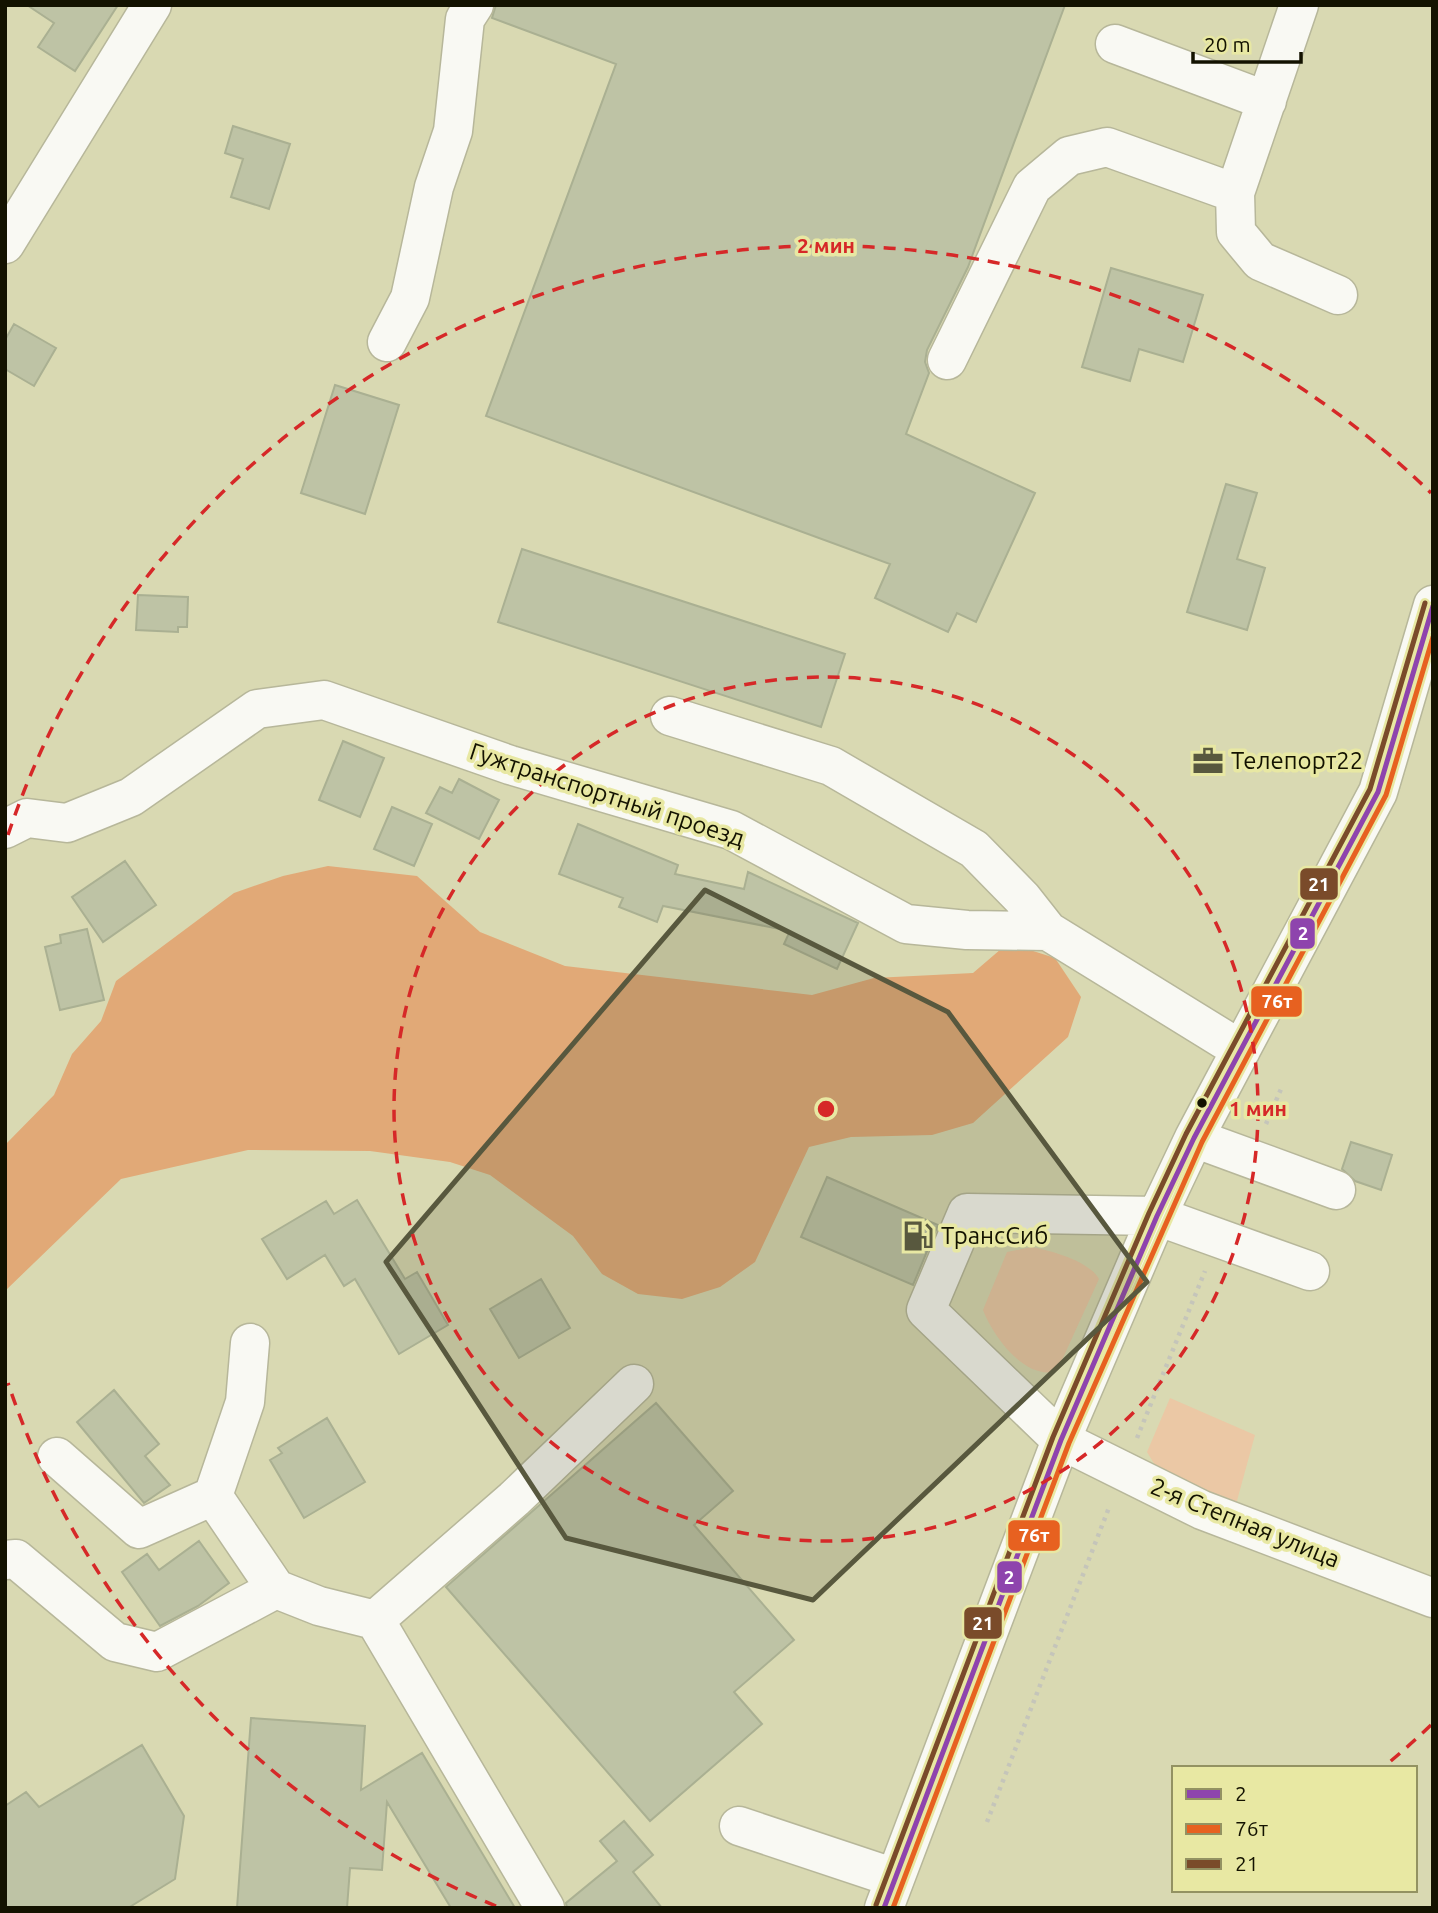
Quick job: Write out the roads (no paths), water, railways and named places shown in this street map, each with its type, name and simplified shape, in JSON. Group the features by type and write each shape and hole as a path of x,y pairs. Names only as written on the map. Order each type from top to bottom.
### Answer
{"street":[{"path":"5,244 152,5"},
{"path":"387,342 410,298 435,187 453,131 465,19 474,5"},
{"path":"1299,5 1236,193 1236,232 1259,261 1338,295"},
{"path":"1115,44 1267,100"},
{"path":"947,360 1032,187 1069,156 1107,147 1236,193"},
{"path":"739,1826 890,1893 1061,1440 1157,1216 1194,1138 1378,792 1433,605"},
{"name":"Гужтранспортный проезд","path":"12,817 67,823 131,797 257,709 324,700 510,765 730,830 906,924 967,930 1048,931"},
{"path":"670,716 831,766 974,849 1048,931 1241,1050"},
{"path":"1194,1138 1336,1190"},
{"name":"2-я Степная улица","path":"1157,1216 967,1213 926,1310 1061,1440 1202,1510 1433,1598"},
{"path":"1157,1216 1310,1271"},
{"path":"57,1457 139,1529 213,1496 245,1402 250,1343"},
{"path":"375,1620 514,1499 634,1384"},
{"path":"213,1496 276,1589 319,1606 375,1620 545,1908"},
{"path":"5,1560 16,1559 115,1642 157,1652 276,1589"}],"place":[{"name":"Телепорт22","path":"1208,761"},
{"name":"ТрансСиб","path":"918,1236"}]}
